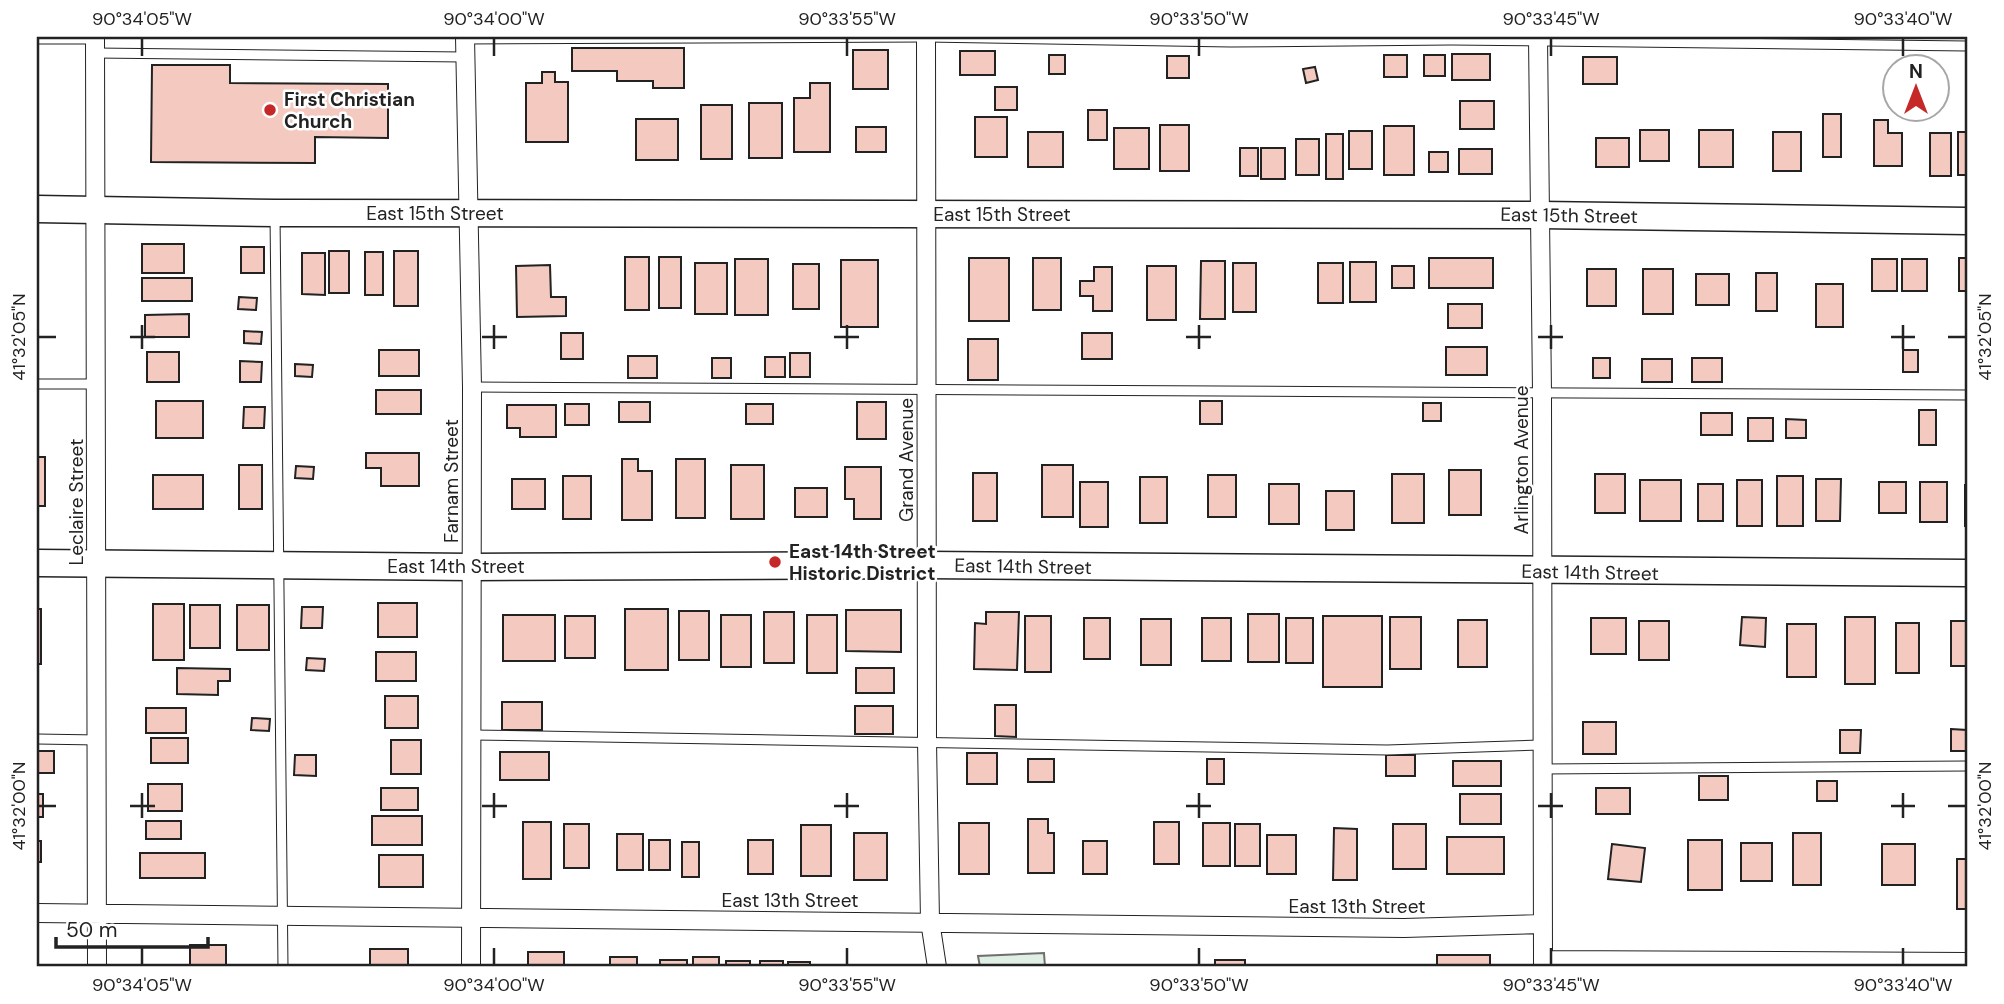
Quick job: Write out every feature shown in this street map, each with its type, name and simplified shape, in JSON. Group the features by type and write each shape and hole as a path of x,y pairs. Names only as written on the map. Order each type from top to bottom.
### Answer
{"street":[{"name":"Grand Avenue","path":"926,37 927,741 930,921 937,967"},
{"name":"Arlington Avenue","path":"1538,39 1543,572 1540,746 1543,769 1543,963"},
{"name":"Leclaire Street","path":"95,43 97,967"},
{"name":"Farnam Street","path":"465,44 472,387 471,967"},
{"name":"East 15th Street","path":"37,209 275,214 1540,215 1967,221"},
{"name":"East 14th Street","path":"37,563 472,567 926,565 1543,572 1967,573"},
{"name":"East 13th Street","path":"37,913 1404,928 1543,924"},
{"path":"1543,963 1919,965 1967,962"}],"lane":[{"path":"37,39 95,43 465,44 926,37 1231,42 1538,39 1967,46"},
{"path":"275,214 283,967"},
{"path":"37,384 97,384"},
{"path":"472,387 1967,395"},
{"path":"473,735 1387,750 1540,746"},
{"path":"37,739 98,740"},
{"path":"1543,769 1967,766"}],"green space":[{"path":"1044,953 1045,967 980,967 978,956"}],"building":[{"path":"572,48 684,48 684,88 653,88 653,81 617,81 617,71 572,71"},
{"path":"853,50 888,50 888,89 853,89"},
{"path":"960,51 995,51 995,75 960,75"},
{"path":"1452,54 1490,54 1490,80 1452,80"},
{"path":"1049,55 1065,55 1065,74 1049,74"},
{"path":"1384,55 1407,55 1407,77 1384,77"},
{"path":"1424,55 1445,55 1445,76 1424,76"},
{"path":"1167,56 1189,56 1189,78 1167,78"},
{"path":"1583,57 1617,57 1617,84 1583,84"},
{"name":"First Christian Church","path":"152,65 230,65 230,83 388,84 388,138 315,137 315,163 151,162"},
{"path":"1315,67 1318,80 1306,83 1303,69"},
{"path":"542,72 555,72 555,82 568,82 568,142 526,142 526,83 542,83"},
{"path":"810,83 830,83 830,152 794,152 794,98 810,98"},
{"path":"995,87 1017,87 1017,110 995,110"},
{"path":"1460,101 1494,101 1494,129 1460,129"},
{"path":"749,103 782,103 782,158 749,158"},
{"path":"701,105 732,105 732,159 701,159"},
{"path":"1088,110 1107,110 1107,140 1088,140"},
{"path":"1823,114 1841,114 1841,157 1823,157"},
{"path":"975,117 1007,117 1007,157 975,157"},
{"path":"636,119 678,119 678,160 636,160"},
{"path":"1874,120 1882,120 1888,122 1888,133 1902,133 1902,166 1874,166"},
{"path":"1160,125 1189,125 1189,171 1160,171"},
{"path":"1384,126 1414,126 1414,175 1384,175"},
{"path":"856,127 886,127 886,152 856,152"},
{"path":"1114,128 1149,128 1149,169 1114,169"},
{"path":"1640,130 1669,130 1669,161 1640,161"},
{"path":"1699,130 1733,130 1733,167 1699,167"},
{"path":"1349,131 1372,131 1372,169 1349,169"},
{"path":"1028,132 1063,132 1063,167 1028,167"},
{"path":"1773,132 1801,132 1801,171 1773,171"},
{"path":"1958,132 1967,132 1967,175 1958,175"},
{"path":"1930,133 1951,133 1951,176 1930,176"},
{"path":"1326,134 1343,134 1343,179 1326,179"},
{"path":"1596,138 1629,138 1629,167 1596,167"},
{"path":"1296,139 1319,139 1319,175 1296,175"},
{"path":"1240,148 1258,148 1258,176 1240,176"},
{"path":"1261,148 1285,148 1285,179 1261,179"},
{"path":"1459,149 1492,149 1492,174 1459,174"},
{"path":"1429,152 1448,152 1448,172 1429,172"},
{"path":"142,244 184,244 184,273 142,273"},
{"path":"241,247 264,247 264,273 241,273"},
{"path":"329,251 349,251 349,293 329,293"},
{"path":"394,251 418,251 418,306 394,306"},
{"path":"365,252 383,252 383,295 365,295"},
{"path":"302,253 325,253 325,295 302,294"},
{"path":"625,257 649,257 649,310 625,310"},
{"path":"659,257 681,257 681,308 659,308"},
{"path":"969,258 1009,258 1009,321 969,321"},
{"path":"1033,258 1061,258 1061,310 1033,310"},
{"path":"1429,258 1493,258 1493,288 1429,288"},
{"path":"1959,258 1967,258 1967,291 1959,291"},
{"path":"735,259 768,259 768,315 735,315"},
{"path":"1872,259 1897,259 1897,291 1872,291"},
{"path":"1902,259 1927,259 1927,291 1902,291"},
{"path":"841,260 878,260 878,327 841,327"},
{"path":"1201,261 1225,261 1225,319 1200,319"},
{"path":"1350,262 1376,262 1376,302 1350,302"},
{"path":"695,263 727,263 727,314 695,314"},
{"path":"1233,263 1256,263 1256,312 1233,312"},
{"path":"1318,263 1343,263 1343,303 1318,303"},
{"path":"793,264 819,264 819,309 793,309"},
{"path":"550,265 551,297 566,297 566,316 517,317 516,266"},
{"path":"1147,266 1176,266 1176,320 1147,320"},
{"path":"1392,266 1414,266 1414,288 1392,288"},
{"path":"1094,267 1112,267 1112,311 1093,311 1093,296 1080,296 1080,281 1094,281"},
{"path":"1587,269 1616,269 1616,306 1587,306"},
{"path":"1643,269 1673,269 1673,314 1643,314"},
{"path":"1756,273 1777,273 1777,311 1756,311"},
{"path":"1696,274 1729,274 1729,305 1696,305"},
{"path":"142,278 192,278 192,301 142,301"},
{"path":"1816,284 1843,284 1843,327 1816,327"},
{"path":"239,297 257,298 256,310 238,309"},
{"path":"1448,304 1482,304 1482,328 1448,328"},
{"path":"189,314 189,337 145,337 145,315"},
{"path":"244,331 262,332 261,344 244,343"},
{"path":"561,333 583,333 583,359 561,359"},
{"path":"1082,333 1112,333 1112,359 1082,359"},
{"path":"968,339 998,339 998,380 968,380"},
{"path":"1446,347 1487,347 1487,375 1446,375"},
{"path":"379,350 419,350 419,376 379,376"},
{"path":"1903,350 1918,350 1918,372 1903,372"},
{"path":"147,352 179,352 179,382 147,382"},
{"path":"790,353 810,353 810,377 790,377"},
{"path":"628,356 657,356 657,378 628,378"},
{"path":"765,357 785,357 785,377 765,377"},
{"path":"712,358 731,358 731,378 712,378"},
{"path":"1593,358 1610,358 1610,378 1593,378"},
{"path":"1692,358 1722,358 1722,382 1692,382"},
{"path":"1642,359 1672,359 1672,382 1642,382"},
{"path":"240,361 262,362 261,382 240,382"},
{"path":"295,364 313,365 312,377 295,376"},
{"path":"376,390 421,390 421,414 376,414"},
{"path":"156,401 203,401 203,438 156,438"},
{"path":"1200,401 1222,401 1222,424 1200,424"},
{"path":"619,402 650,402 650,422 619,422"},
{"path":"857,402 886,402 886,439 857,439"},
{"path":"1423,403 1441,403 1441,421 1423,421"},
{"path":"565,404 589,404 589,425 565,425"},
{"path":"746,404 773,404 773,424 746,424"},
{"path":"507,405 556,405 556,437 520,437 520,428 507,428"},
{"path":"244,407 265,407 264,428 243,428"},
{"path":"1919,410 1936,410 1936,445 1919,445"},
{"path":"1701,413 1732,413 1732,435 1701,435"},
{"path":"1748,418 1773,418 1773,441 1748,441"},
{"path":"1786,419 1806,420 1806,438 1786,438"},
{"path":"366,453 419,453 419,486 381,486 381,468 366,468"},
{"path":"37,457 45,457 45,506 37,506"},
{"path":"622,459 638,459 638,471 652,471 652,520 622,520"},
{"path":"676,459 705,459 705,518 676,518"},
{"path":"239,465 262,465 262,509 239,509"},
{"path":"731,465 764,465 764,519 731,519"},
{"path":"1042,465 1073,465 1073,517 1042,517"},
{"path":"296,466 314,467 313,479 295,478"},
{"path":"845,467 881,467 881,519 854,519 854,499 845,499"},
{"path":"1449,470 1481,470 1481,515 1449,515"},
{"path":"973,473 997,473 997,521 973,521"},
{"path":"1392,474 1424,474 1424,523 1392,523"},
{"path":"1595,474 1625,474 1625,513 1595,513"},
{"path":"153,475 203,475 203,509 153,509"},
{"path":"1208,475 1236,475 1236,517 1208,517"},
{"path":"563,476 591,476 591,519 563,519"},
{"path":"1777,476 1803,476 1803,526 1777,526"},
{"path":"1140,477 1167,477 1167,523 1140,523"},
{"path":"512,479 545,479 545,509 512,509"},
{"path":"1816,479 1841,479 1840,521 1816,521"},
{"path":"1640,480 1681,480 1681,521 1640,521"},
{"path":"1737,480 1762,480 1762,526 1737,526"},
{"path":"1080,482 1108,482 1108,527 1080,527"},
{"path":"1879,482 1906,482 1906,513 1879,513"},
{"path":"1920,482 1947,482 1947,522 1920,522"},
{"path":"1269,484 1299,484 1299,524 1269,524"},
{"path":"1698,484 1723,484 1723,521 1698,521"},
{"path":"1967,485 1967,526 1965,526"},
{"path":"795,488 827,488 827,517 795,517"},
{"path":"1326,491 1354,491 1354,530 1326,530"},
{"path":"378,603 417,603 417,637 378,637"},
{"path":"153,604 184,604 184,660 153,660"},
{"path":"190,605 220,605 220,648 190,648"},
{"path":"237,605 269,605 269,650 237,650"},
{"path":"302,607 323,607 322,628 301,628"},
{"path":"37,609 41,609 41,664 37,664"},
{"path":"625,609 668,609 668,670 625,670"},
{"path":"846,610 901,610 901,652 846,651"},
{"path":"679,611 709,611 709,660 679,660"},
{"path":"764,612 794,612 794,663 764,663"},
{"path":"986,612 1019,612 1017,670 974,669 975,623 986,624"},
{"path":"1248,614 1279,614 1279,662 1248,662"},
{"path":"503,615 555,615 555,661 503,661"},
{"path":"721,615 751,615 751,667 721,667"},
{"path":"807,615 837,615 837,673 807,673"},
{"path":"565,616 595,616 595,658 565,658"},
{"path":"1025,616 1051,616 1051,672 1025,672"},
{"path":"1323,616 1382,616 1382,687 1323,687"},
{"path":"1390,617 1421,617 1421,669 1390,669"},
{"path":"1742,617 1766,618 1765,647 1740,645"},
{"path":"1845,617 1875,617 1875,684 1845,684"},
{"path":"1084,618 1110,618 1110,659 1084,659"},
{"path":"1202,618 1231,618 1231,661 1202,661"},
{"path":"1286,618 1313,618 1313,663 1286,663"},
{"path":"1591,618 1626,618 1626,654 1591,654"},
{"path":"1141,619 1171,619 1171,665 1141,665"},
{"path":"1458,620 1487,620 1487,667 1458,667"},
{"path":"1639,621 1669,621 1669,660 1639,660"},
{"path":"1951,621 1967,621 1967,666 1951,666"},
{"path":"1896,623 1919,623 1919,673 1896,673"},
{"path":"1787,624 1816,624 1816,677 1787,677"},
{"path":"376,652 416,652 416,681 376,681"},
{"path":"307,658 325,659 324,671 306,670"},
{"path":"177,668 230,669 230,681 218,681 218,695 177,694"},
{"path":"856,668 894,668 894,693 856,693"},
{"path":"385,696 418,696 418,728 385,728"},
{"path":"502,702 542,702 542,730 502,730"},
{"path":"995,705 1016,705 1016,737 995,736"},
{"path":"855,706 893,706 893,734 855,734"},
{"path":"146,708 186,708 186,733 146,733"},
{"path":"252,718 270,719 269,731 251,730"},
{"path":"1583,722 1616,722 1616,754 1583,754"},
{"path":"1951,729 1967,730 1967,751 1951,751"},
{"path":"1840,730 1861,730 1860,753 1840,753"},
{"path":"151,738 188,738 188,763 151,763"},
{"path":"391,740 421,740 421,774 391,774"},
{"path":"37,751 54,751 54,773 37,773"},
{"path":"500,752 549,752 549,780 500,780"},
{"path":"967,753 997,753 997,784 967,784"},
{"path":"295,755 316,755 316,776 294,775"},
{"path":"1386,755 1415,755 1415,776 1386,776"},
{"path":"1028,759 1054,759 1054,782 1028,782"},
{"path":"1207,759 1224,759 1224,784 1207,784"},
{"path":"1453,761 1501,761 1501,786 1453,786"},
{"path":"1699,776 1728,776 1728,800 1699,800"},
{"path":"1817,781 1837,781 1837,801 1817,801"},
{"path":"148,784 182,784 182,811 148,811"},
{"path":"381,788 418,788 418,810 381,810"},
{"path":"1596,788 1630,788 1630,814 1596,814"},
{"path":"37,794 43,794 43,817 37,817"},
{"path":"1460,794 1501,794 1501,824 1460,824"},
{"path":"372,816 422,816 422,845 372,845"},
{"path":"1028,819 1048,819 1048,833 1054,833 1054,873 1028,873"},
{"path":"146,821 181,821 181,839 146,839"},
{"path":"523,822 551,822 551,879 523,879"},
{"path":"1154,822 1179,822 1179,864 1154,864"},
{"path":"959,823 989,823 989,874 959,874"},
{"path":"1203,823 1230,823 1230,866 1203,866"},
{"path":"564,824 589,824 589,868 564,868"},
{"path":"1235,824 1260,824 1260,866 1235,866"},
{"path":"1393,824 1426,824 1426,869 1393,869"},
{"path":"801,825 831,825 831,876 801,876"},
{"path":"1334,828 1357,829 1357,880 1333,880"},
{"path":"854,833 887,833 887,880 854,880"},
{"path":"1793,833 1821,833 1821,885 1793,885"},
{"path":"617,834 643,834 643,870 617,870"},
{"path":"1267,835 1296,835 1296,874 1267,874"},
{"path":"1447,837 1504,837 1504,874 1447,874"},
{"path":"649,840 670,840 670,870 649,870"},
{"path":"748,840 773,840 773,874 748,874"},
{"path":"1688,840 1722,840 1722,890 1688,890"},
{"path":"37,841 41,841 41,862 37,862"},
{"path":"1083,841 1107,841 1107,874 1083,874"},
{"path":"682,842 699,842 699,877 682,877"},
{"path":"1741,843 1772,843 1772,881 1741,881"},
{"path":"1612,844 1645,848 1641,882 1608,879"},
{"path":"1882,844 1915,844 1915,885 1882,885"},
{"path":"140,853 205,853 205,878 140,878"},
{"path":"379,855 423,855 423,887 379,887"},
{"path":"1957,859 1967,859 1967,909 1957,909"},
{"path":"190,945 226,945 226,966 190,966"},
{"path":"370,949 408,949 408,967 370,967"},
{"path":"528,952 564,952 564,967 528,967"},
{"path":"1437,955 1490,955 1490,967 1437,967"},
{"path":"610,957 637,957 637,967 610,967"},
{"path":"693,957 719,957 719,967 693,967"},
{"path":"660,960 687,960 687,967 660,967"},
{"path":"1215,960 1245,960 1245,967 1215,967"},
{"path":"726,961 750,961 750,967 726,967"},
{"path":"760,961 783,961 783,967 760,967"},
{"path":"788,962 810,962 810,967 788,967"}],"place":[{"name":"First Christian Church","path":"270,110"},
{"name":"East 14th Street Historic District","path":"775,562"}]}
